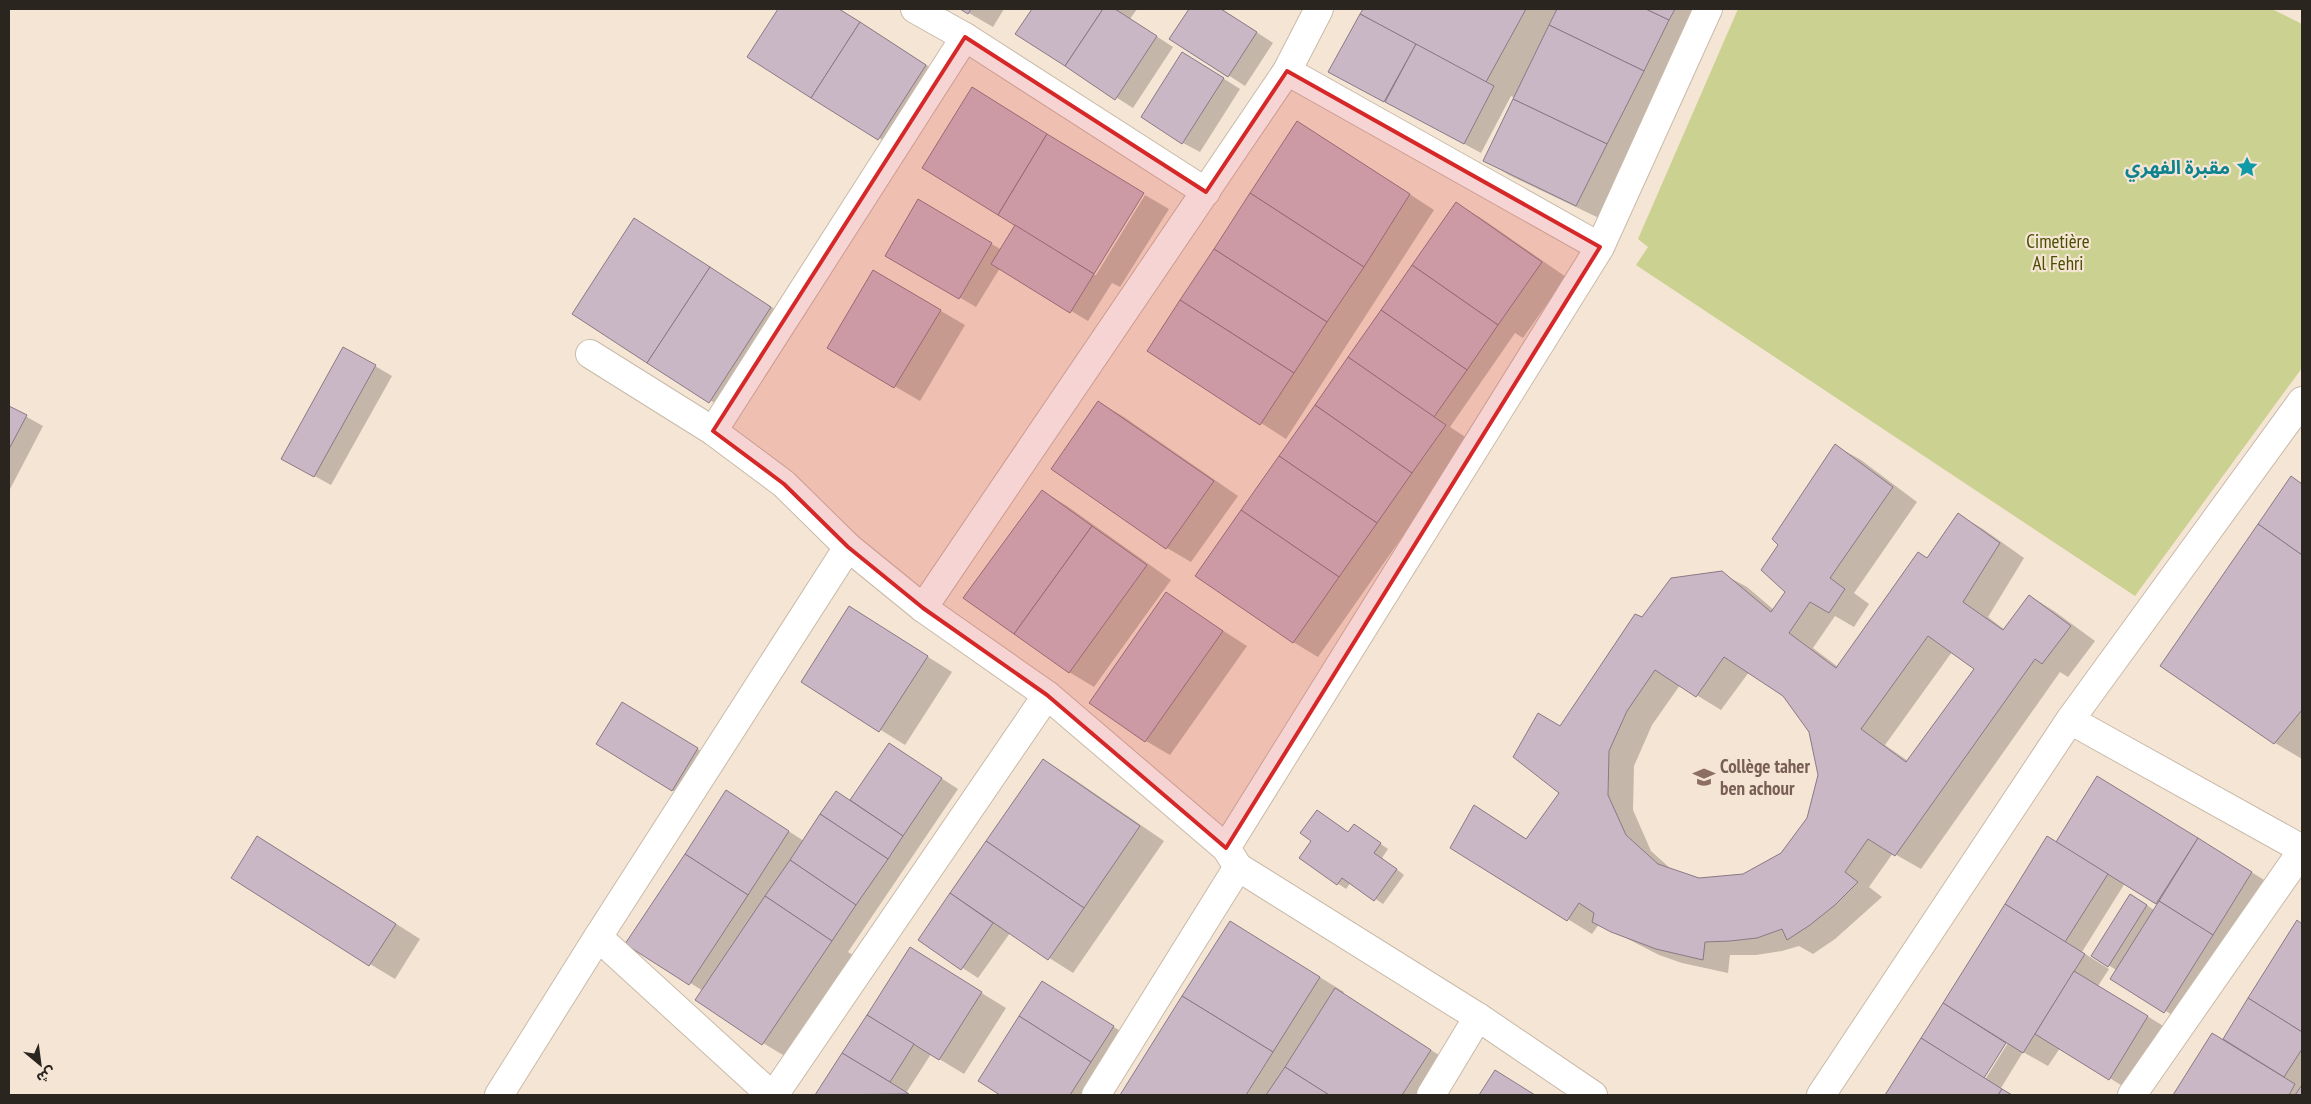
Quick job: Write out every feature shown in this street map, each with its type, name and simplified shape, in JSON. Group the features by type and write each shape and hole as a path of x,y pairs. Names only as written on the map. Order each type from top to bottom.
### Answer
{"street":[{"path":"915,9 965,37 1206,192"},
{"path":"923,608 1287,71 1319,9"},
{"path":"1096,1095 1232,858 1600,247 1708,9"},
{"path":"713,431 965,37"},
{"path":"1287,71 1600,247"},
{"path":"590,354 713,431 784,484 848,547 923,608 1046,695 1232,858 1478,1017 1593,1095"},
{"path":"1821,1095 2070,720 2302,401"},
{"path":"499,1095 848,547"},
{"path":"598,937 773,1095 1046,695"},
{"path":"2070,720 2302,850 2132,1095"},
{"path":"1431,1095 1478,1017"}],"highlighted area":[{"path":"965,37 1206,192 1287,71 1600,247 1226,848 1047,695 923,608 848,547 784,484 713,431"}],"green space":[{"name":"Cimetière Al Fehri","path":"1738,9 2272,9 2302,24 2302,368 2135,596 1636,265 1648,247 1638,239"}],"building":[{"path":"778,9 839,9 860,22 811,98 747,57"},
{"path":"960,9 971,9 968,14"},
{"path":"1032,9 1103,9 1065,66 1015,34"},
{"path":"1103,9 1115,9 1157,36 1115,100 1065,66"},
{"path":"1189,9 1221,9 1257,32 1228,77 1169,39"},
{"path":"1363,9 1526,9 1486,82 1360,14"},
{"path":"1557,9 1646,9 1669,20 1644,71 1549,25"},
{"path":"1646,9 1675,9 1669,20"},
{"path":"1360,14 1416,44 1384,102 1328,72"},
{"path":"860,22 926,65 878,140 811,98"},
{"path":"1549,25 1644,71 1607,144 1513,99"},
{"path":"1416,44 1494,86 1464,144 1385,102"},
{"path":"1182,52 1224,78 1182,144 1141,117"},
{"path":"972,87 1047,134 998,215 922,168"},
{"path":"1513,99 1607,144 1576,206 1483,161"},
{"path":"1297,121 1410,194 1364,267 1250,193"},
{"path":"1047,134 1144,193 1094,274 998,215"},
{"path":"1250,193 1364,267 1327,322 1214,249"},
{"path":"918,199 992,243 959,299 885,256"},
{"path":"1456,202 1542,262 1498,325 1412,265"},
{"path":"634,218 710,267 647,363 572,314"},
{"path":"1015,225 1094,274 1070,313 991,264"},
{"path":"1214,249 1327,322 1294,373 1180,300"},
{"path":"1412,265 1498,325 1467,370 1381,310"},
{"path":"710,267 771,307 709,403 647,363"},
{"path":"873,270 941,310 894,388 827,348"},
{"path":"1180,300 1294,373 1260,425 1147,351"},
{"path":"1381,310 1467,370 1434,417 1348,357"},
{"path":"343,347 376,365 314,477 281,459"},
{"path":"1348,357 1446,425 1412,473 1315,405"},
{"path":"1098,401 1214,481 1166,549 1051,469"},
{"path":"1315,405 1412,473 1377,523 1279,456"},
{"path":"9,406 27,415 9,449"},
{"path":"1835,444 1893,487 1830,578 1845,589 1829,613 1810,602 1789,633 1836,668 1918,552 1927,558 1958,513 2000,543 1963,602 2003,630 2029,595 2071,626 2042,664 2035,659 1895,856 1868,839 1845,872 1858,882 1835,905 1810,925 1787,940 1782,929 1757,938 1705,942 1703,960 1656,949 1611,932 1592,922 1594,913 1579,903 1567,921 1450,848 1474,805 1526,839 1559,793 1513,757 1538,713 1560,726 1635,614 1642,617 1671,578 1722,571 1771,612 1785,592 1761,570 1778,545 1772,539","holes":["1928,636 1974,669 1906,762 1861,729","1724,657 1783,696 1809,732 1818,775 1807,818 1781,853 1743,874 1699,878 1658,864 1626,835 1608,795 1609,751 1627,711 1655,670 1696,697"]},
{"path":"1279,456 1377,523 1339,577 1241,510"},
{"path":"2291,476 2302,484 2302,555 2258,524"},
{"path":"1042,490 1092,526 1014,634 963,598"},
{"path":"1241,510 1339,577 1293,643 1195,576"},
{"path":"2258,524 2302,555 2302,710 2274,744 2160,666"},
{"path":"1092,526 1147,565 1069,673 1014,634"},
{"path":"1166,592 1223,631 1145,742 1089,703"},
{"path":"849,606 928,656 879,732 801,682"},
{"path":"622,702 698,748 672,791 596,744"},
{"path":"889,743 942,778 903,836 850,800"},
{"path":"1043,759 1140,826 1084,908 986,841"},
{"path":"2097,776 2198,838 2156,904 2056,842"},
{"path":"726,790 789,831 748,895 685,854"},
{"path":"836,791 903,836 888,859 820,814"},
{"path":"1317,810 1348,832 1354,824 1381,843 1374,853 1397,869 1374,901 1342,878 1337,885 1299,858 1311,841 1300,833"},
{"path":"820,814 888,859 856,905 790,860"},
{"path":"257,836 396,924 369,966 231,878"},
{"path":"2047,836 2108,874 2065,942 2005,904"},
{"path":"2198,838 2252,872 2213,935 2159,901"},
{"path":"986,841 1084,908 1048,960 950,893"},
{"path":"685,854 748,895 689,985 625,944"},
{"path":"790,860 856,905 832,941 765,896"},
{"path":"950,893 993,923 961,970 918,940"},
{"path":"2130,894 2147,905 2108,967 2091,956"},
{"path":"765,896 832,941 762,1045 695,1000"},
{"path":"2159,901 2213,935 2164,1013 2110,979"},
{"path":"2005,904 2085,954 2023,1053 1943,1003"},
{"path":"2297,920 2302,924 2302,1032 2248,998"},
{"path":"1230,921 1320,977 1273,1052 1182,996"},
{"path":"910,947 982,992 939,1060 867,1015"},
{"path":"2074,971 2148,1016 2109,1080 2035,1034"},
{"path":"1042,981 1114,1026 1091,1062 1019,1016"},
{"path":"1335,988 1431,1050 1402,1095 1329,1095 1285,1067"},
{"path":"1182,996 1273,1052 1246,1095 1120,1095"},
{"path":"2248,998 2302,1032 2302,1049 2284,1077 2223,1039"},
{"path":"1943,1003 2006,1043 1984,1078 1921,1038"},
{"path":"867,1015 914,1044 890,1082 842,1053"},
{"path":"1019,1016 1091,1062 1070,1095 1000,1095 978,1081"},
{"path":"2212,1033 2295,1084 2289,1095 2173,1095"},
{"path":"1921,1038 2002,1089 1998,1095 1885,1095"},
{"path":"842,1053 890,1082 909,1094 815,1095"},
{"path":"1285,1067 1329,1095 1266,1095"},
{"path":"1495,1070 1535,1095 1479,1095"},
{"path":"2302,1085 2302,1095 2295,1095"},
{"path":"2002,1089 2012,1095 1998,1095"}],"place":[{"name":"مقبرة الفهري","path":"2247,167"},
{"name":"Collège taher ben achour","path":"1704,777"}]}
